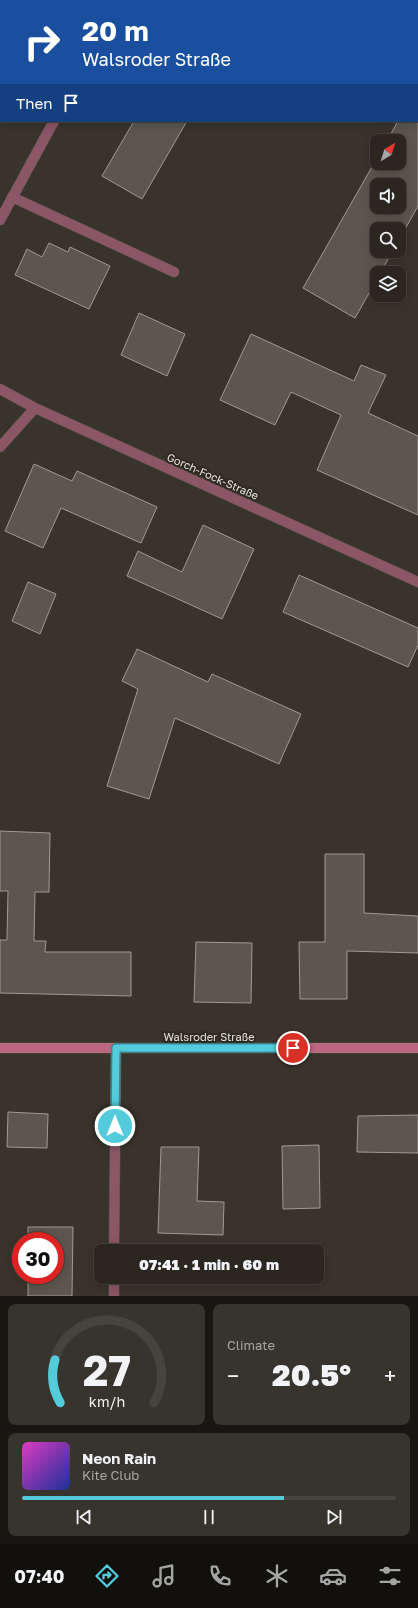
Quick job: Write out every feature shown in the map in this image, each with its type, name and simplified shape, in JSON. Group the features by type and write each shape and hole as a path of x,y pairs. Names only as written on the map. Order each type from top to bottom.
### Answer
{"main road":[{"name":"Walsroder Straße","path":"0,1048 418,1048"}],"street":[{"path":"0,220 53,122"},
{"path":"12,197 174,272"},
{"name":"Gorch-Fock-Straße","path":"0,389 35,408 418,582"},
{"path":"0,447 35,408"},
{"path":"114,1244 116,1048"},
{"path":"114,1284 114,1296"}],"building":[{"path":"133,122 186,122 142,199 102,176"},
{"path":"397,122 418,122 418,206 406,227 406,222 370,222 370,258 389,258 384,266 370,266 370,291 355,318 303,288 370,170 406,170 406,134 391,134"},
{"path":"49,243 68,252 70,247 110,266 89,309 15,275 27,249 42,257"},
{"path":"139,313 185,334 167,376 121,355"},
{"path":"251,334 354,381 361,365 386,375 368,413 418,436 418,515 317,470 341,415 291,392 275,425 220,400"},
{"path":"34,464 72,481 77,471 157,507 141,543 61,508 43,548 5,531"},
{"path":"203,525 254,549 222,619 127,576 138,551 182,572"},
{"path":"299,575 418,628 418,645 408,667 283,612"},
{"path":"28,582 56,594 40,634 12,621"},
{"path":"137,649 208,682 212,674 301,714 279,764 175,718 149,799 107,786 138,689 122,681"},
{"path":"0,831 50,833 49,892 35,892 34,941 46,941 45,952 131,952 131,996 0,993 0,940 7,940 8,891 0,891"},
{"path":"325,854 364,854 364,913 418,916 418,953 347,951 347,999 300,999 299,942 325,942"},
{"path":"196,942 252,943 251,1003 194,1002"},
{"path":"8,1112 48,1114 47,1148 7,1147"},
{"path":"418,1115 418,1153 357,1152 358,1116"},
{"path":"319,1145 320,1208 283,1209 282,1146"},
{"path":"161,1147 199,1147 197,1201 224,1202 223,1235 158,1233"},
{"path":"28,1227 73,1227 72,1296 28,1296 28,1284 64,1284 64,1232 28,1232"}],"route":[{"path":"115,1126 116,1048 293,1048"}]}
